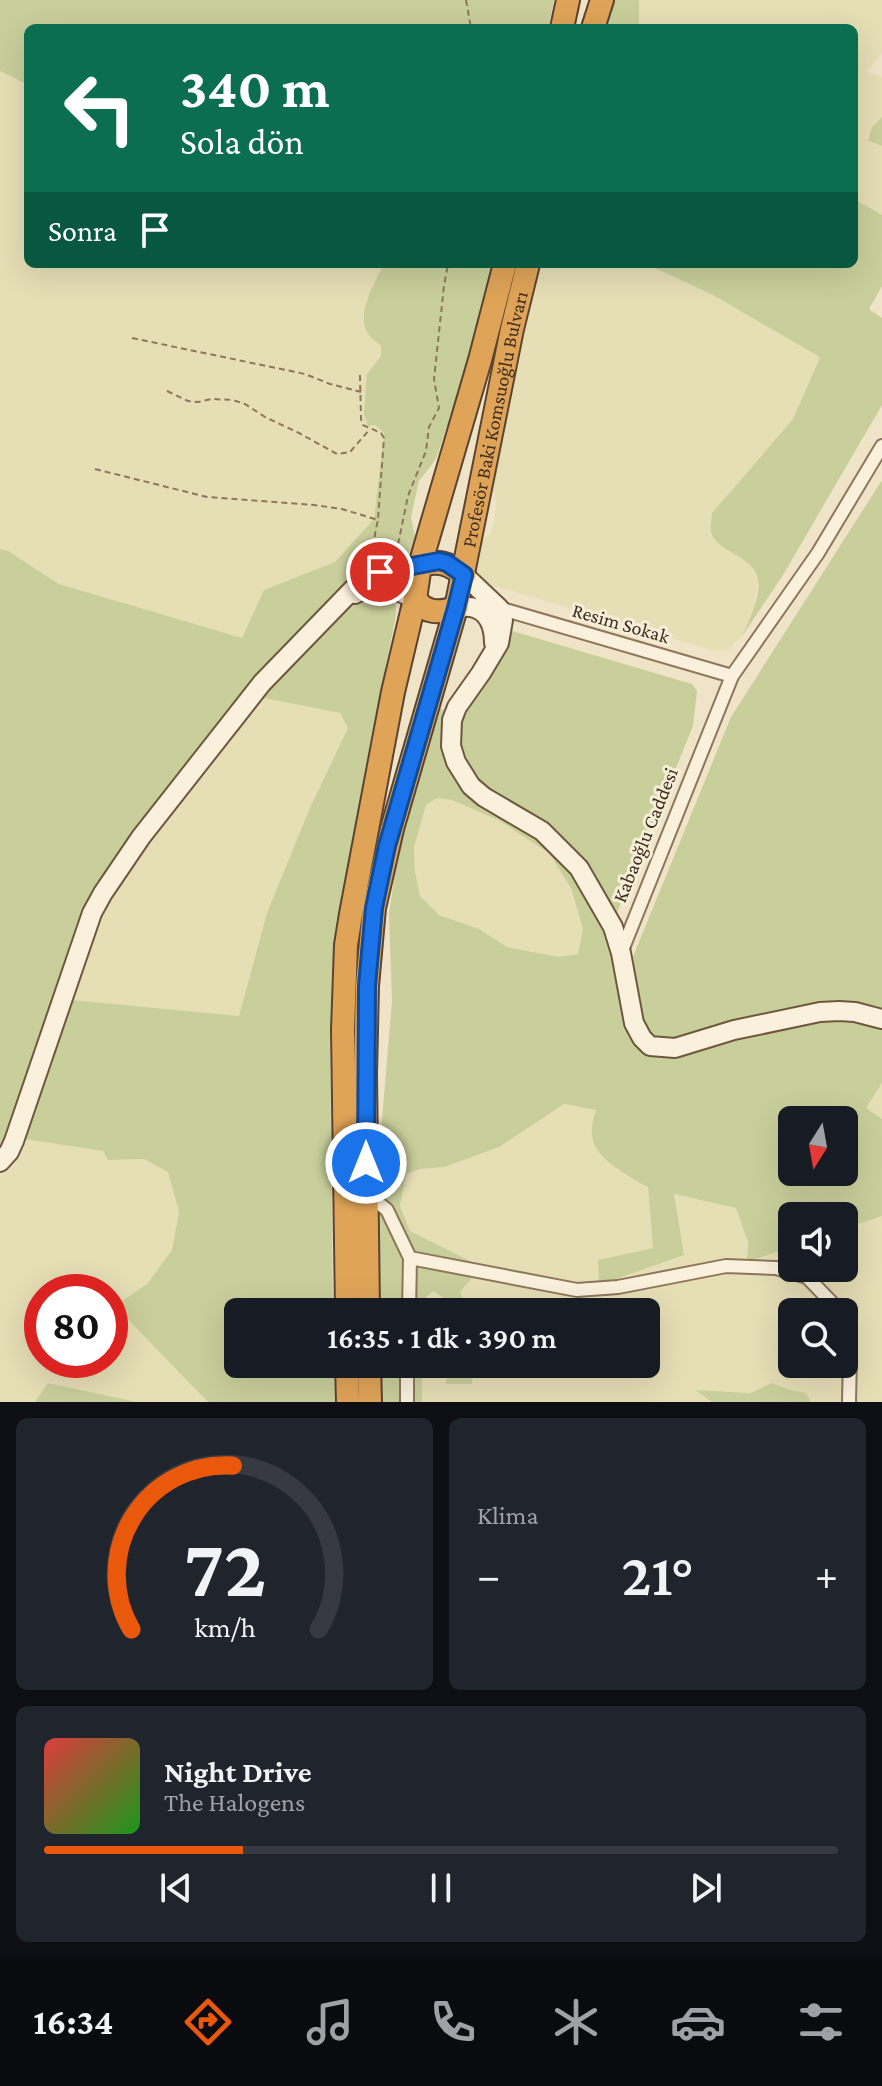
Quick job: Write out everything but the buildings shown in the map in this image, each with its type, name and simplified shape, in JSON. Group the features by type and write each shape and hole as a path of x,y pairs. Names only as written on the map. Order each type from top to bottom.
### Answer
{"highway":[{"path":"563,24 568,0"},
{"path":"587,24 593,0"},
{"path":"594,24 602,0"},
{"name":"Profesör Baki Komsuoğlu Bulvarı","path":"420,565 504,268"},
{"name":"Profesör Baki Komsuoğlu Bulvarı","path":"464,575 512,329 527,268"},
{"path":"347,1298 343,1072 346,945 358,869 420,565 439,561 464,575 389,841 374,908 367,986 368,1298"},
{"path":"415,599 420,606 436,612 456,608"},
{"path":"347,1378 348,1402"},
{"path":"369,1378 370,1402"}],"street":[{"name":"Kabaoğlu Caddesi","path":"621,953 732,676 818,553 882,446"},
{"path":"0,1162 14,1141 92,913 141,837 262,683 357,585 368,576 394,566 420,565"},
{"path":"464,575 499,608 503,620 499,643 457,707 452,720 451,746 456,762 463,775 484,797 542,831 579,868 613,927 634,1023 642,1038 650,1046 675,1048 734,1030 820,1012 855,1012 882,1019"},
{"path":"342,602 366,587 380,587 415,599"},
{"path":"456,608 476,608 486,616 493,627 491,658"},
{"name":"Resim Sokak","path":"499,608 732,676"},
{"path":"366,1193 387,1210 410,1258 409,1298"},
{"path":"410,1258 577,1290 618,1287 726,1266 776,1268 807,1277 827,1298"},
{"path":"407,1378 407,1402"},
{"path":"849,1402 850,1378"}],"path":[{"path":"466,0 470,24"},
{"path":"360,375 363,425 381,433 384,438 375,548 394,566 408,496 426,451 429,427 439,408 434,379 447,268"},
{"path":"132,338 305,374 361,392"},
{"path":"167,391 188,401 233,400 245,404 337,454 350,452 370,429"},
{"path":"95,469 207,497 328,507 378,520"}],"shaded area":[{"path":"639,0 882,0 882,53 867,72 882,77 882,117 872,127 869,142 882,146 882,215 858,201 858,24 639,24"},
{"path":"0,71 24,83 24,268 382,268 366,301 381,344 381,356 367,374 375,425 384,432 374,519 336,562 264,590 242,638 59,584 0,549"},
{"path":"534,268 655,268 713,295 820,356 793,419 725,497 711,532 719,543 747,560 758,580 755,605 743,635 728,650 712,650 499,587 490,587 474,576 473,554 491,533 495,516 496,502 491,480"},
{"path":"259,697 340,713 348,728 309,810 267,913 239,1016 72,1000 91,939 119,883 148,839"},
{"path":"437,798 452,800 498,820 549,853 571,888 583,929 579,954 559,957 507,947 479,929 439,915 420,896 414,847 426,805"},
{"path":"882,1083 882,1119 866,1108"},
{"path":"564,1104 597,1110 592,1123 592,1140 606,1160 626,1176 648,1187 653,1248 598,1260 684,1255 673,1194 736,1208 748,1242 747,1262 778,1252 778,1282 858,1282 858,1224 882,1216 882,1402 811,1402 806,1393 772,1383 750,1393 696,1391 712,1402 422,1402 422,1378 448,1378 447,1384 472,1384 473,1378 660,1378 660,1298 462,1298 459,1292 472,1278 476,1264 410,1231 400,1206 406,1174 446,1167 499,1147"},
{"path":"24,1139 103,1151 108,1160 144,1159 168,1171 179,1212 172,1250 147,1284 128,1298 128,1274 24,1274 24,1378 128,1378 128,1319 208,1402 137,1402 48,1383 35,1402 0,1402 0,1175 7,1172 19,1154"},
{"path":"433,1291 444,1298 425,1298"}],"green space":[{"path":"0,0 554,0 549,24 24,24 24,83 0,71"},
{"path":"612,0 639,0 639,24 604,24"},
{"path":"882,117 882,146 868,141 872,127"},
{"path":"858,201 882,215 882,286 869,309 882,318 882,405 783,575 743,635 756,600 758,580 749,564 715,539 711,530 712,513 793,419 820,357 713,295 655,268 858,268"},
{"path":"382,268 492,268 468,362 436,459 419,481 411,517 415,537 408,556 395,564 350,578 330,598 252,681 164,792 95,887 81,917 5,1146 0,1152 0,549 59,584 242,638 264,590 335,562 374,519 384,433 375,425 368,426 364,414 367,374 381,356 381,345 365,328 365,307"},
{"path":"882,480 882,1013 856,1005 666,1042 652,1039 639,1025 632,959 731,717"},
{"path":"371,592 392,598 396,615 337,931 330,1037 333,1298 224,1298 224,1378 334,1378 335,1402 208,1402 128,1319 128,1297 147,1284 172,1250 179,1212 168,1172 144,1159 108,1160 103,1151 24,1139 72,1000 239,1016 267,913 309,810 348,728 340,713 259,697 353,598"},
{"path":"509,630 692,684 697,691 693,726 616,915 598,885 488,792 462,764 456,723 501,657"},
{"path":"433,706 446,711 444,723 448,767 460,788 544,841 569,865 605,925 641,1050 817,1019 862,1021 882,1026 882,1083 866,1108 882,1119 882,1216 858,1224 858,1202 778,1202 778,1252 747,1262 748,1242 736,1208 674,1194 684,1255 599,1285 598,1260 653,1248 648,1187 614,1166 599,1152 592,1136 596,1110 564,1104 499,1147 445,1167 406,1174 400,1206 410,1231 476,1264 472,1278 460,1292 462,1298 444,1298 433,1291 425,1298 379,1298 380,1143 392,1001 389,913 395,873","holes":["437,798 452,800 498,820 549,853 571,888 583,929 578,954 559,957 507,947 479,929 439,915 420,896 414,847 426,805"]},
{"path":"380,1378 422,1378 422,1402 381,1402"},
{"path":"447,1378 473,1378 472,1384 446,1384"},
{"path":"48,1383 137,1402 35,1402"},
{"path":"772,1383 806,1393 811,1402 712,1402 695,1390 750,1393"}],"route":[{"path":"366,1163 367,986 374,908 382,864 464,575 439,561 380,572"}]}
